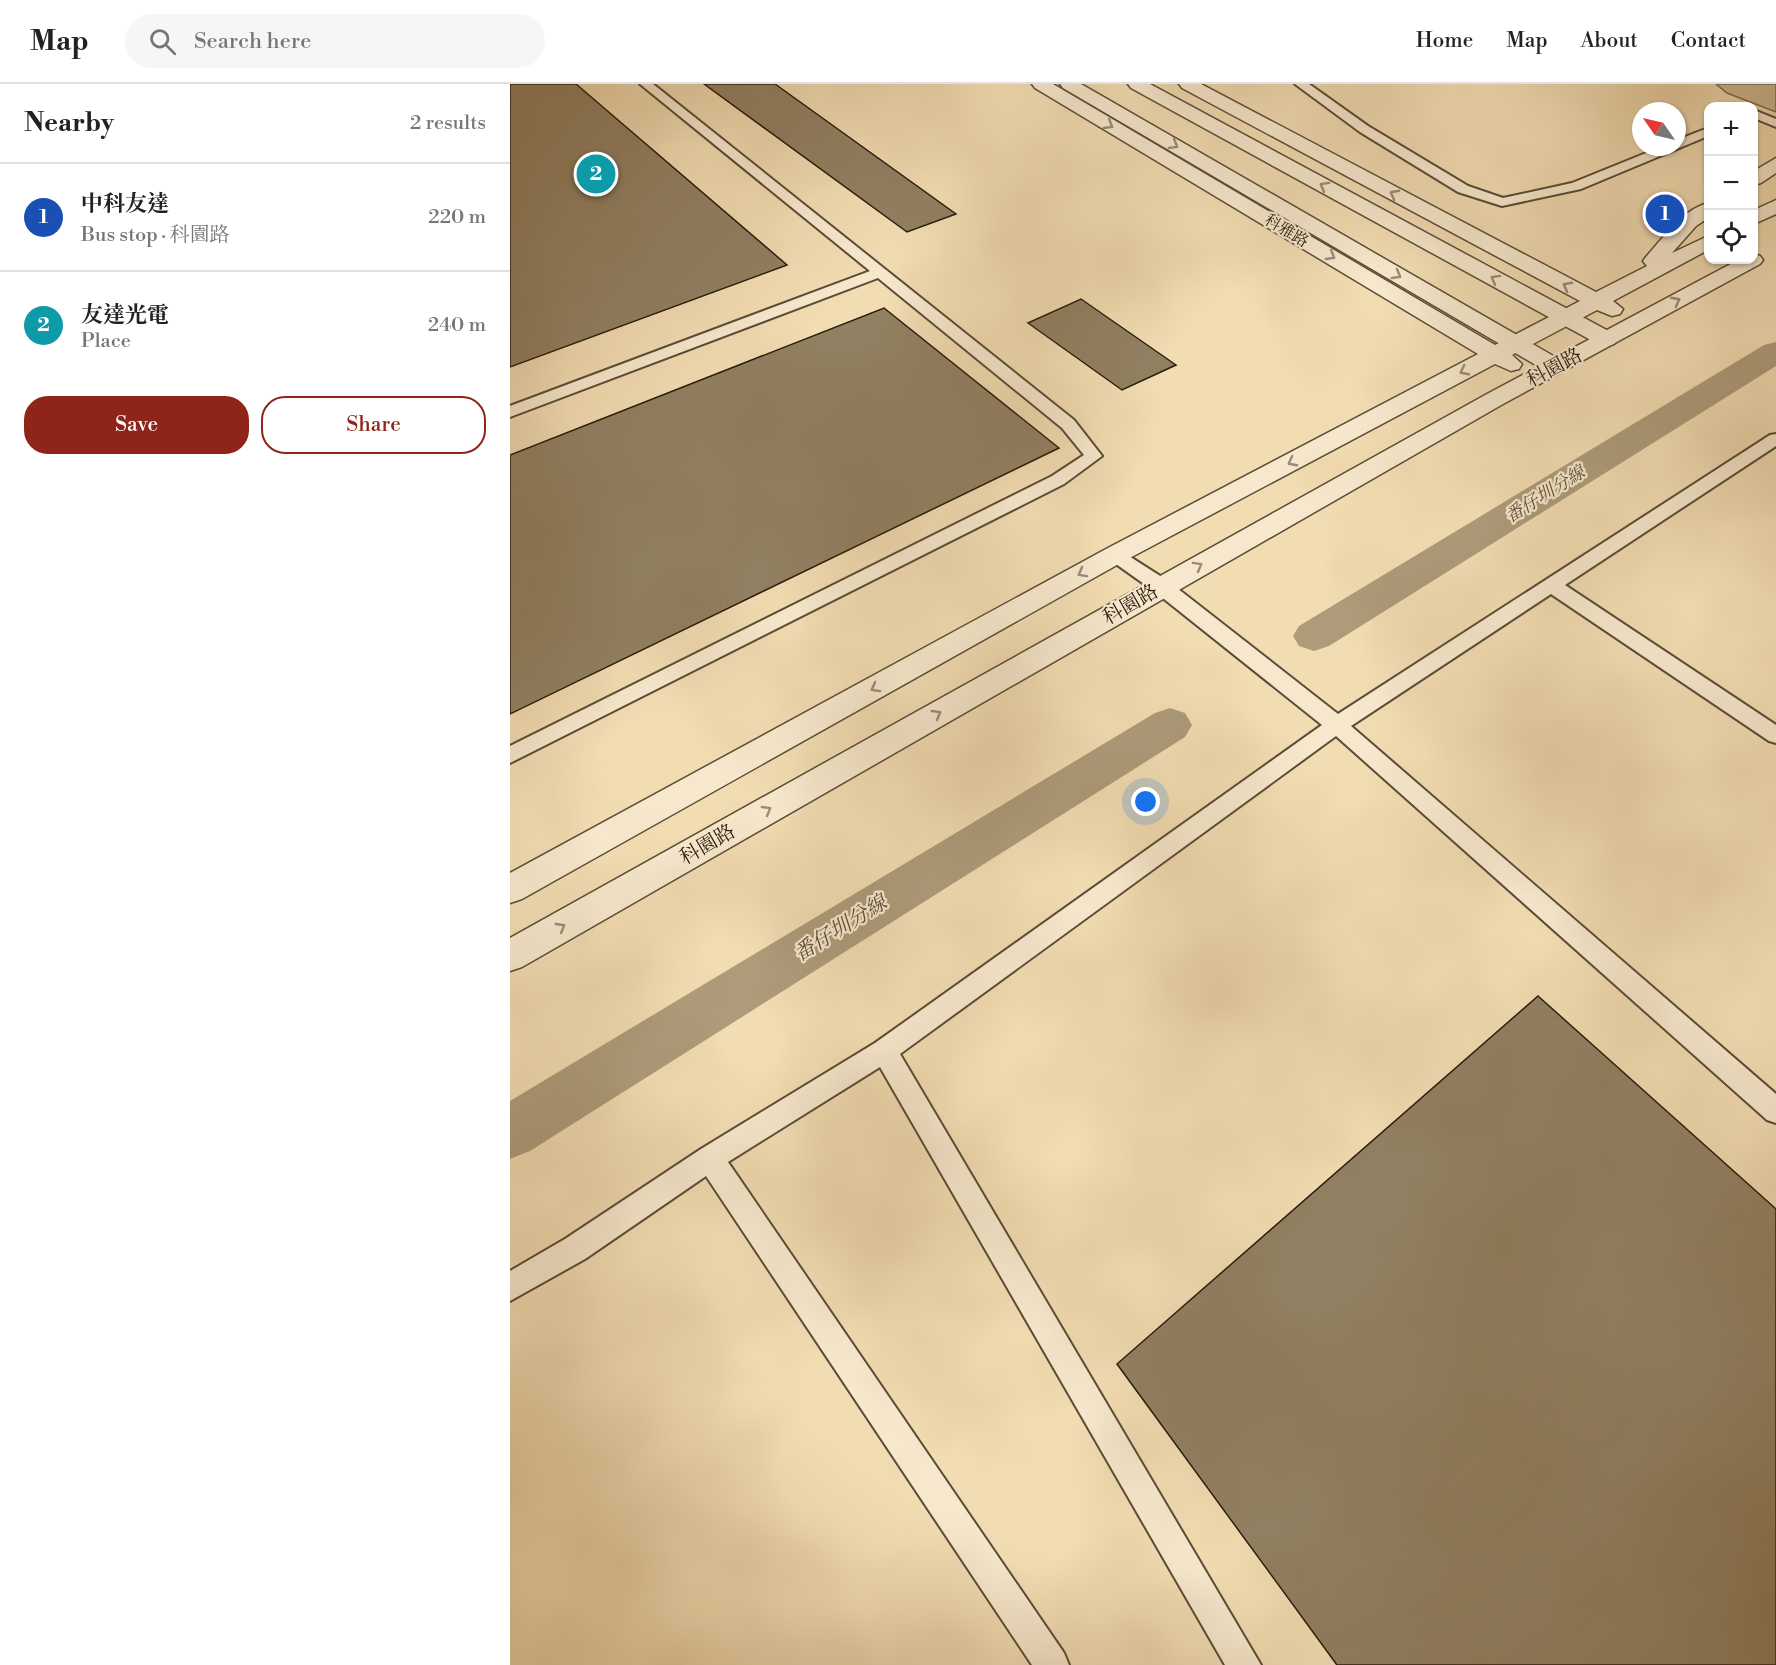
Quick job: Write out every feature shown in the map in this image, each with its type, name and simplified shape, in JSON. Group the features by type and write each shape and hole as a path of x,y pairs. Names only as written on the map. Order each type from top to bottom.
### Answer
{"street":[{"name":"科雅路","path":"1041,84 1506,349"},
{"name":"科雅路","path":"1069,84 1543,372"},
{"path":"1137,84 1606,339"},
{"path":"1188,84 1637,322"},
{"path":"1758,176 1776,164"},
{"path":"1758,216 1776,206"},
{"path":"1636,280 1689,222 1707,210"},
{"name":"科園路","path":"510,889 1115,555 1704,244"},
{"name":"科園路","path":"510,956 1161,586 1543,372 1745,264"}],"lane":[{"path":"510,754 1048,486 1094,456 1068,424 646,84"},
{"path":"1301,84 1364,129 1463,189 1502,202 1576,186 1649,156"},
{"path":"1758,116 1776,123"},
{"path":"1686,141 1704,134"},
{"path":"510,412 878,273"},
{"path":"510,1287 575,1249 710,1158 884,1051 1337,725 1776,439"},
{"path":"1115,555 1161,586 1337,725 1776,1111"},
{"path":"1552,586 1776,735"},
{"path":"884,1051 1244,1665"},
{"path":"710,1158 1052,1665"}],"shaded area":[{"path":"1716,84 1776,84 1776,112 1758,105 1758,102 1750,102 1727,93"}],"building":[{"path":"510,84 576,84 787,265 510,367"},
{"path":"704,84 775,84 956,214 907,232"},
{"path":"1081,299 1176,365 1122,390 1028,323"},
{"path":"884,308 1059,448 510,714 510,455"},
{"path":"1538,996 1776,1209 1776,1665 1337,1665 1117,1364"}],"waterway":[{"name":"番仔圳分線","path":"1314,636 1776,352"},
{"name":"番仔圳分線","path":"510,1132 1170,725"}],"place":[{"name":"友達光電","path":"596,174"},
{"name":"中科友達","path":"1665,214"}]}
